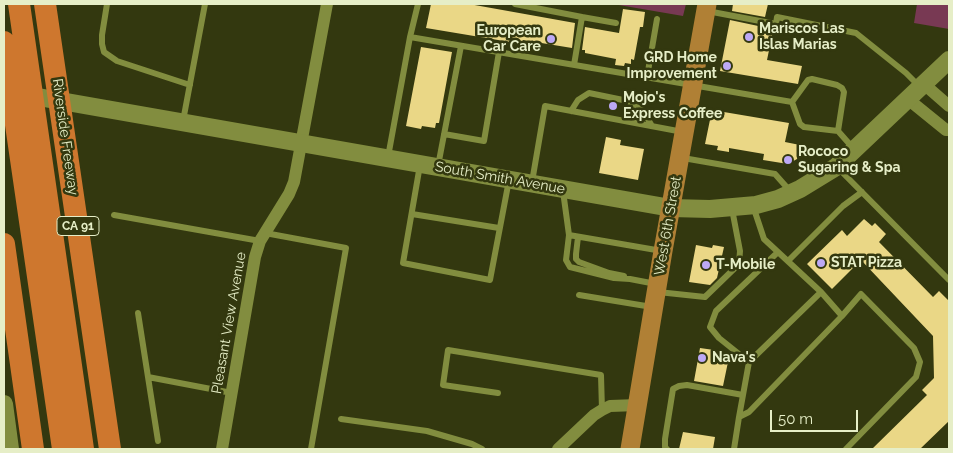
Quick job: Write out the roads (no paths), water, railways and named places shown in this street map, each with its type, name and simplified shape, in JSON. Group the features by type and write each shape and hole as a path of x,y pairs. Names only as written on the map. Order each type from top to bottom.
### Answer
{"highway":[{"path":"19,4 83,449"},
{"name":"Riverside Freeway","path":"45,4 110,449"},
{"path":"4,42 63,449"},
{"path":"4,244 33,449"}],"main road":[{"name":"West 6th Street","path":"630,449 707,7"},
{"name":"South Smith Avenue","path":"4,91 671,208 732,208 778,199 792,193 836,166 949,60"},
{"path":"4,404 10,449"}],"street":[{"name":"Pleasant View Avenue","path":"222,449 255,257 262,237 292,189 327,4"},
{"path":"918,91 949,106"},
{"path":"918,91 946,130 949,130"},
{"path":"558,449 594,415 602,410 610,406 638,405"}],"lane":[{"path":"107,4 102,35 104,52 117,61 190,85"},
{"path":"183,123 204,4"},
{"path":"388,158 410,37 418,4"},
{"path":"515,4 616,23"},
{"path":"707,7 776,24 778,17 856,33 906,73 918,91"},
{"path":"574,65 582,17"},
{"path":"647,77 657,19"},
{"path":"410,37 792,102"},
{"path":"461,46 444,134 429,165 412,214 403,263 490,280 509,179"},
{"path":"444,134 484,141 499,52"},
{"path":"792,102 808,80 812,79 838,85 842,88 844,99 838,130"},
{"path":"571,111 578,100 589,92 628,101 643,111 652,126"},
{"path":"792,102 800,124 804,127 838,130 854,150"},
{"path":"531,183 545,106 684,132"},
{"path":"680,158 774,174 792,193"},
{"path":"836,166 949,280"},
{"path":"562,189 570,235 566,260 570,267 614,278 630,279"},
{"path":"788,261 843,206 862,192"},
{"path":"753,205 764,239 820,292 842,316"},
{"path":"579,295 682,293 705,298 738,264 740,251 732,208"},
{"path":"412,214 499,228"},
{"path":"114,215 346,248 311,449"},
{"path":"570,235 663,251"},
{"path":"578,237 576,259 579,262 608,273 618,274 656,294"},
{"path":"749,362 719,338 710,327 716,311 778,252"},
{"path":"734,449 749,362 820,292"},
{"path":"739,417 749,412 861,294 914,348 920,362 916,377 846,449"},
{"path":"138,313 158,441"},
{"path":"498,393 443,385 448,350 601,375 602,410"},
{"path":"148,377 232,393"},
{"path":"667,449 665,448 665,439 674,390 679,386 687,385 743,395"},
{"path":"341,418 427,431 472,444 482,449"}],"place":[{"name":"Mariscos Las Islas Marias","path":"749,37"},
{"name":"European Car Care","path":"551,39"},
{"name":"GRD Home Improvement","path":"727,66"},
{"name":"Mojo's Express Coffee","path":"613,106"},
{"name":"Rococo Sugaring & Spa","path":"788,160"},
{"name":"STAT Pizza","path":"821,263"},
{"name":"T-Mobile","path":"706,265"},
{"name":"Nava's","path":"702,358"}]}
